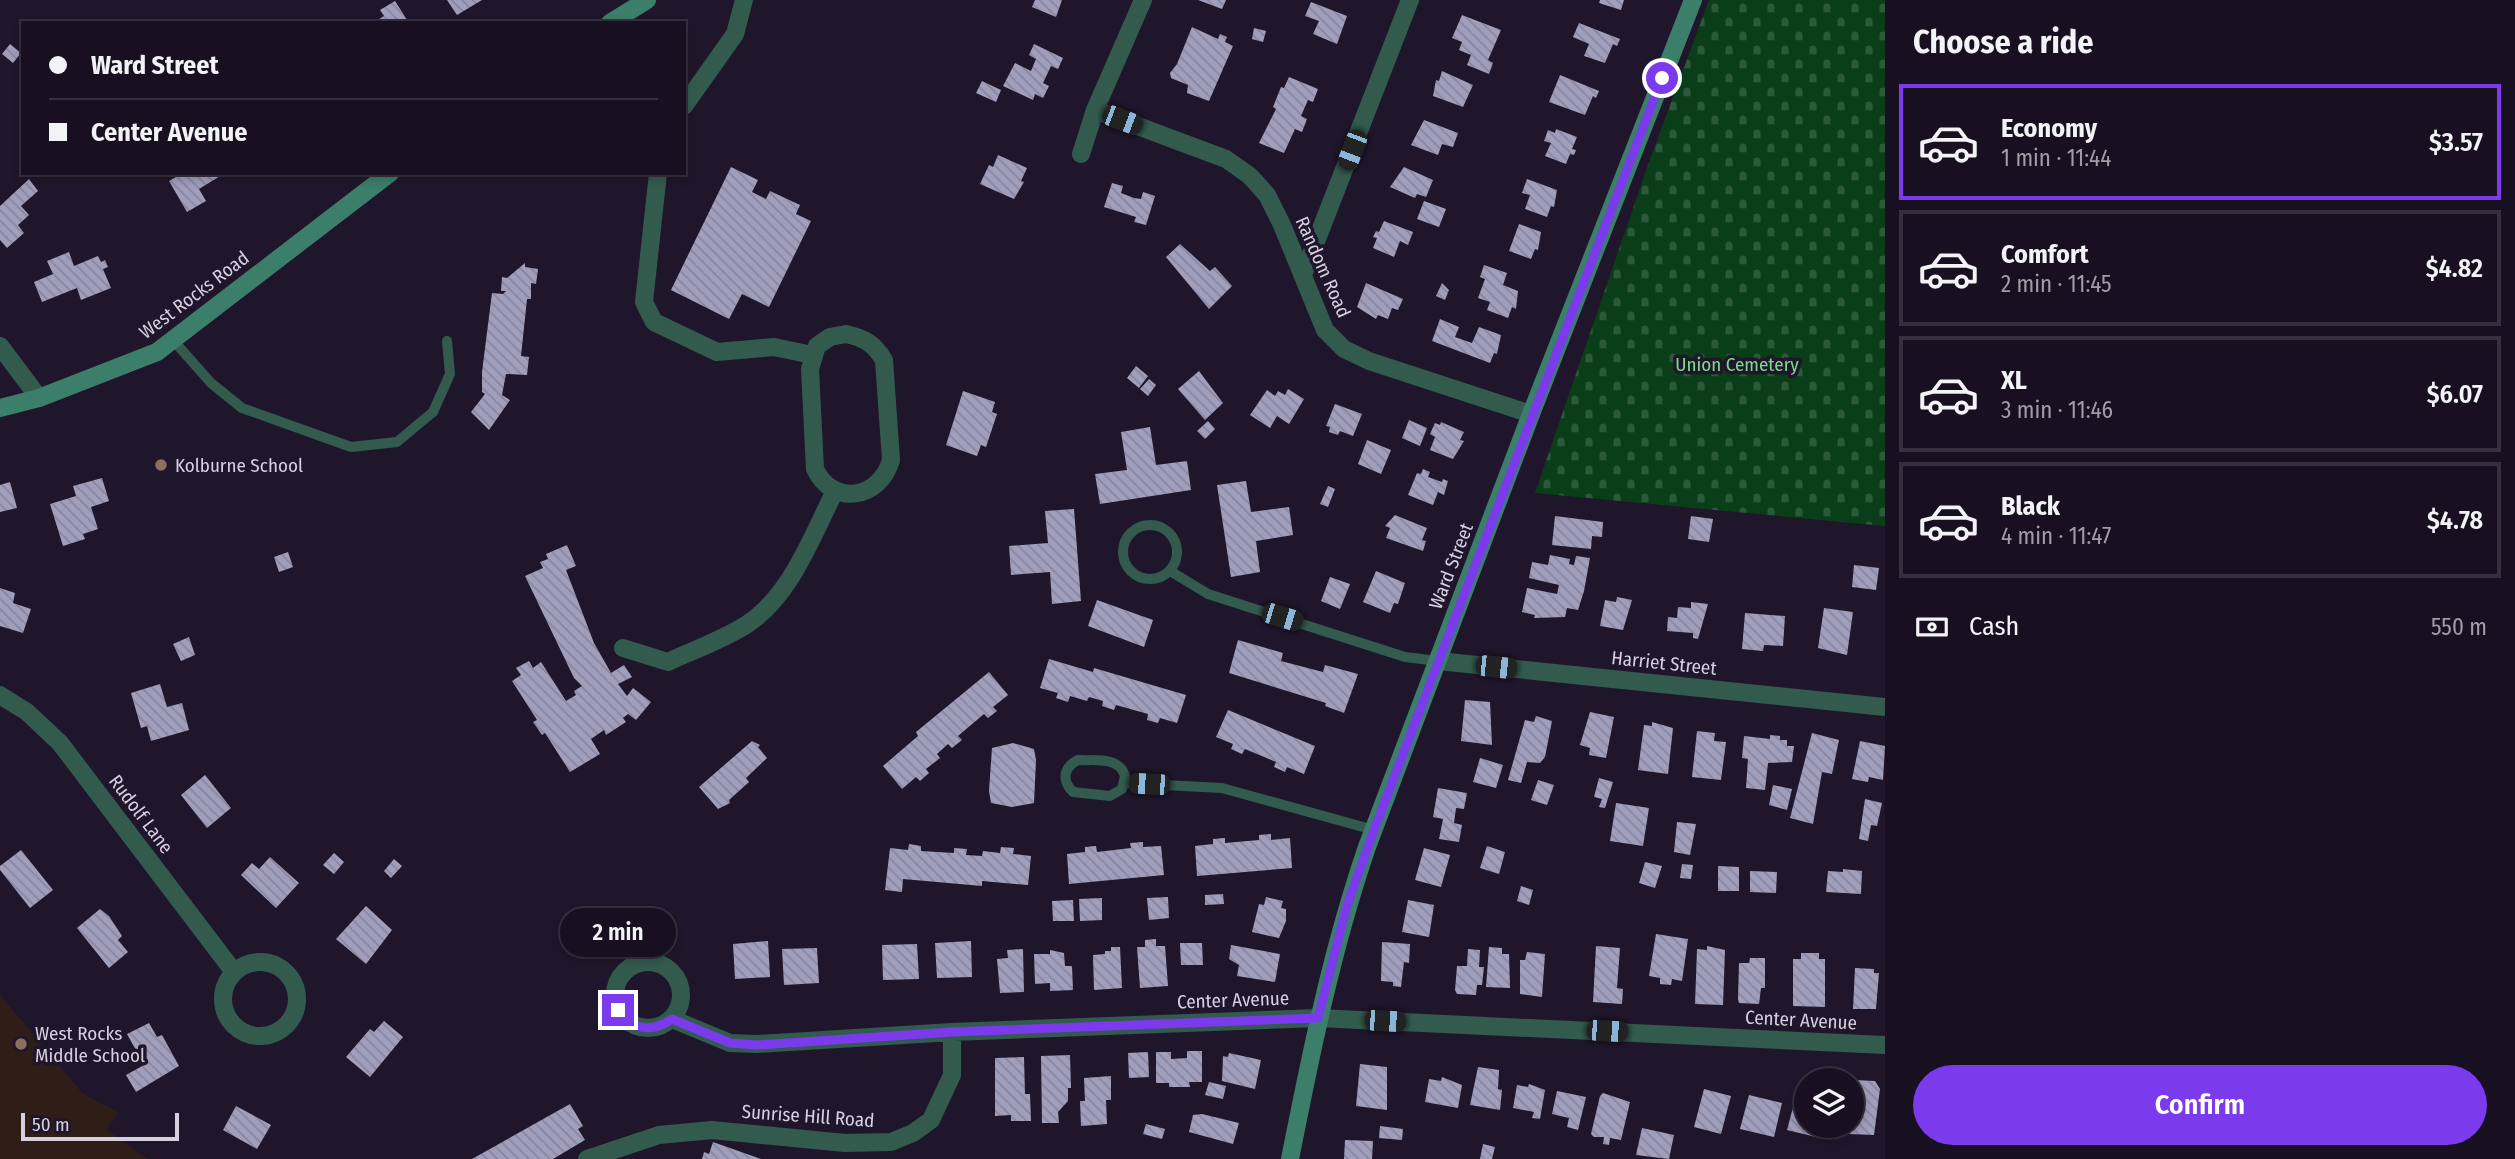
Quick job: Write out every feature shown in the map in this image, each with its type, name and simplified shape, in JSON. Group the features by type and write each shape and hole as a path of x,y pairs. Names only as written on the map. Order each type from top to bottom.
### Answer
{"main road":[{"path":"613,21 647,0"},
{"name":"Ward Street","path":"1290,1159 1318,1018 1347,905 1531,414 1693,0"},
{"name":"West Rocks Road","path":"0,408 39,398 157,352 387,175"}],"street":[{"path":"686,103 735,34 744,0"},
{"path":"1081,154 1096,110 1143,0"},
{"path":"1303,275 1410,0"},
{"name":"Random Road","path":"1096,110 1226,159 1250,176 1267,195 1325,330 1344,349 1369,361 1531,414"},
{"path":"658,175 644,302 654,322 717,352 774,347 812,355"},
{"path":"846,334 862,337 876,346 884,360 891,460 886,476 867,491 835,491 822,483 815,469 810,369 812,355 817,346 830,337 846,334"},
{"path":"0,346 39,398"},
{"path":"623,648 668,662 746,624 771,604 797,565 835,491"},
{"name":"Harriet Street","path":"1438,661 1885,707"},
{"name":"Rudolf Lane","path":"0,695 27,712 60,743 234,972"},
{"path":"259,962 272,964 288,975 298,999 291,1021 282,1030 270,1035 252,1036 230,1022 224,1008 223,995 234,972 259,962"},
{"name":"Center Avenue","path":"672,1019 730,1043 757,1045 951,1032 1318,1018 1885,1045"},
{"name":"Sunrise Hill Road","path":"587,1159 659,1135 712,1130 845,1143 891,1142 913,1133 931,1120 951,1075 951,1032"}],"lane":[{"path":"173,340 211,383 242,408 351,447 397,442 433,412 450,374 447,341"},
{"path":"1148,525 1168,532 1177,551 1170,570 1151,579 1132,573 1122,554 1129,534 1148,525"},
{"path":"1170,570 1208,594 1405,657 1438,661"},
{"path":"1078,760 1113,762 1123,770 1125,783 1117,793 1110,796 1079,794 1068,787 1065,774 1068,767 1078,760"},
{"path":"1125,783 1222,788 1374,830"}],"shaded area":[{"name":"West Rocks Middle School","path":"0,995 83,1094 118,1112 107,1130 148,1159 0,1159"}],"green space":[{"name":"Union Cemetery","path":"1709,0 1885,0 1885,526 1535,493 1648,165"}],"building":[{"path":"447,0 482,0 457,15"},
{"path":"1035,0 1062,0 1056,17 1032,7"},
{"path":"1198,0 1226,0 1222,9"},
{"path":"1600,0 1624,0 1621,10 1599,3"},
{"path":"395,1 408,21 376,21 384,16 380,10"},
{"path":"1311,2 1347,16 1337,44 1313,34 1319,21 1305,16"},
{"path":"1462,15 1501,30 1488,60 1493,63 1489,74 1467,65 1471,55 1459,50 1462,42 1452,38"},
{"path":"1579,23 1620,39 1617,46 1613,44 1605,63 1584,56 1589,44 1573,37"},
{"path":"1192,27 1218,39 1220,34 1227,37 1225,42 1233,46 1209,101 1187,93 1188,85 1171,78 1170,73 1177,64"},
{"path":"1254,28 1266,31 1263,42 1252,39"},
{"path":"10,44 21,53 13,63 2,54"},
{"path":"1034,44 1063,58 1058,69 1051,66 1043,83 1049,86 1043,98 1035,94 1033,100 1003,86 1015,63 1031,71 1036,59 1029,55"},
{"path":"1442,71 1473,85 1463,107 1433,96 1436,80 1439,81"},
{"path":"1560,75 1599,91 1596,98 1593,96 1585,115 1549,102"},
{"path":"1289,77 1318,89 1313,102 1308,100 1301,116 1307,119 1302,132 1295,129 1284,153 1259,143 1276,109 1273,107 1281,87 1284,88"},
{"path":"982,81 1001,90 996,102 976,93"},
{"path":"1424,120 1458,133 1453,147 1442,144 1438,155 1411,145"},
{"path":"1556,129 1577,137 1572,149 1576,150 1574,155 1570,154 1566,164 1545,156 1551,143 1544,141 1548,130 1555,133"},
{"path":"998,155 1027,168 1021,181 1024,182 1014,199 980,184 989,165 993,167"},
{"path":"731,167 758,180 752,192 766,199 770,191 800,205 796,214 811,221 769,307 742,294 729,319 671,290"},
{"path":"1404,167 1433,180 1426,197 1417,194 1415,198 1390,187"},
{"path":"180,175 222,175 199,189 206,201 187,212 169,181"},
{"path":"29,179 38,191 21,206 29,215 18,225 24,233 7,248 0,240 0,206"},
{"path":"1527,179 1557,190 1554,207 1551,206 1547,217 1525,209 1530,195 1522,193"},
{"path":"1112,183 1123,186 1121,193 1134,198 1141,199 1143,192 1155,196 1146,225 1134,222 1136,217 1104,207"},
{"path":"1424,201 1446,209 1439,227 1417,219"},
{"path":"1384,221 1413,232 1408,245 1400,241 1394,257 1373,248 1377,238 1373,237 1376,231 1379,232"},
{"path":"1519,224 1541,232 1538,250 1535,249 1531,259 1509,251"},
{"path":"1180,244 1210,271 1215,267 1232,286 1209,309 1166,257"},
{"path":"69,252 74,266 98,256 101,262 105,260 108,267 103,269 111,288 81,300 77,288 42,302 34,282 53,274 47,261"},
{"path":"525,263 525,267 538,269 536,284 531,283 531,299 527,299 521,356 529,357 527,375 506,374 502,395 510,400 489,430 471,412 485,394 482,392 482,372 492,293 503,294 506,291 501,291 502,277 507,278"},
{"path":"1484,265 1507,273 1503,285 1518,291 1516,309 1512,307 1508,318 1487,310 1490,302 1478,298 1485,279 1480,277"},
{"path":"1366,283 1403,299 1398,310 1392,308 1388,319 1378,315 1376,319 1357,307"},
{"path":"1442,283 1449,290 1445,300 1436,296"},
{"path":"1440,319 1459,327 1455,337 1472,343 1479,327 1501,335 1497,354 1494,353 1490,363 1432,341"},
{"path":"1136,366 1148,376 1139,388 1127,378"},
{"path":"1199,371 1223,403 1205,420 1178,389"},
{"path":"1149,379 1156,385 1148,396 1140,389"},
{"path":"1288,389 1304,399 1289,424 1277,416 1270,428 1250,415 1267,390 1275,396 1278,391 1285,395"},
{"path":"963,391 995,402 992,412 997,414 986,447 981,445 977,456 946,445"},
{"path":"1335,404 1362,414 1353,436 1340,431 1338,435 1329,432 1330,427 1326,426"},
{"path":"1409,420 1427,428 1420,446 1402,438"},
{"path":"1208,421 1215,429 1205,439 1197,431"},
{"path":"1441,422 1464,432 1460,440 1464,441 1453,459 1430,450 1435,437 1430,434 1435,423 1440,425"},
{"path":"1150,427 1156,465 1187,461 1191,490 1100,504 1095,474 1127,470 1121,432"},
{"path":"1367,440 1391,450 1381,474 1358,464"},
{"path":"1423,469 1430,472 1428,477 1442,482 1443,479 1448,481 1444,495 1438,492 1433,505 1408,495 1417,473 1421,474"},
{"path":"102,478 109,501 91,507 98,529 83,534 85,539 63,546 50,504 76,496 73,486"},
{"path":"1246,481 1251,512 1289,507 1293,535 1256,541 1260,572 1231,577 1217,485"},
{"path":"10,482 17,508 0,512 0,485"},
{"path":"1328,486 1335,489 1328,507 1320,504"},
{"path":"1074,509 1081,601 1052,604 1050,572 1011,575 1009,546 1048,543 1045,511"},
{"path":"1395,515 1427,528 1422,540 1426,541 1423,551 1386,538 1390,528 1385,526"},
{"path":"1555,516 1603,522 1602,537 1592,536 1591,549 1552,545"},
{"path":"1691,516 1713,519 1709,542 1688,539"},
{"path":"567,545 576,566 566,570 594,643 611,673 624,665 632,677 618,684 627,696 633,688 651,702 636,720 628,714 623,718 626,722 606,735 604,730 591,739 600,754 570,772 545,733 542,735 533,722 537,720 512,681 521,675 516,668 529,661 533,668 541,662 566,701 576,695 574,691 582,686 574,678 525,576 543,568 540,562 548,559 546,554"},
{"path":"288,552 293,567 279,572 274,557"},
{"path":"1550,555 1570,559 1569,564 1574,565 1576,556 1590,558 1584,591 1578,610 1567,608 1565,617 1534,618 1535,615 1522,612 1527,588 1557,594 1559,585 1529,578 1532,562 1548,565"},
{"path":"1854,565 1879,568 1876,590 1852,587"},
{"path":"1376,571 1405,583 1398,604 1394,603 1390,613 1363,602"},
{"path":"1330,577 1350,584 1340,609 1321,601"},
{"path":"0,588 15,593 13,603 31,609 23,633 0,626"},
{"path":"1617,597 1632,600 1623,630 1600,626 1605,600 1616,602"},
{"path":"1097,600 1153,620 1144,647 1088,626"},
{"path":"1691,602 1708,604 1698,639 1693,638 1693,633 1667,631 1668,617 1677,618 1678,607 1691,608"},
{"path":"1824,608 1853,612 1847,655 1818,648"},
{"path":"1745,613 1785,616 1783,646 1764,645 1763,651 1742,649"},
{"path":"189,637 195,655 181,661 173,644"},
{"path":"1238,640 1283,653 1281,661 1323,672 1325,665 1358,674 1344,713 1325,706 1326,703 1229,673"},
{"path":"1049,659 1093,672 1094,668 1186,695 1177,723 1160,718 1158,723 1147,720 1148,714 1116,705 1114,710 1102,706 1103,701 1089,697 1087,701 1070,696 1068,702 1056,698 1058,693 1040,688"},
{"path":"989,672 1008,695 993,707 997,711 988,718 984,714 958,736 962,740 952,748 948,744 937,754 940,758 926,769 929,773 920,781 916,777 902,789 883,766 918,736 916,732"},
{"path":"160,684 167,707 182,703 189,730 151,741 147,726 141,728 131,693"},
{"path":"1465,700 1490,702 1492,745 1461,741"},
{"path":"1228,710 1315,746 1304,774 1287,767 1285,772 1274,767 1276,762 1245,749 1242,754 1231,749 1233,744 1216,737"},
{"path":"1590,712 1614,717 1606,758 1589,755 1590,748 1580,745"},
{"path":"1536,716 1552,721 1545,757 1540,763 1527,762 1521,783 1508,780 1525,720 1534,722"},
{"path":"1652,722 1673,728 1668,774 1638,770 1644,725 1652,726"},
{"path":"1697,731 1715,733 1714,741 1726,742 1721,780 1692,777"},
{"path":"1812,733 1839,740 1832,774 1822,772 1813,824 1790,818"},
{"path":"1770,735 1780,736 1780,740 1787,740 1787,746 1794,746 1792,762 1768,763 1765,790 1746,788 1748,759 1742,758 1744,736 1770,739"},
{"path":"752,741 760,745 758,747 767,758 746,778 749,782 729,800 730,803 718,809 699,787"},
{"path":"1860,741 1885,746 1883,780 1869,777 1868,782 1852,779"},
{"path":"1013,743 1034,749 1036,760 1034,803 1012,807 991,803 989,791 992,748"},
{"path":"1480,758 1503,765 1496,788 1473,782"},
{"path":"205,775 231,808 207,828 181,795"},
{"path":"1599,778 1613,782 1605,808 1599,807 1602,799 1594,797"},
{"path":"1538,780 1554,785 1547,805 1531,800"},
{"path":"1773,785 1792,789 1787,810 1769,805"},
{"path":"1438,788 1467,793 1464,809 1456,808 1454,823 1462,825 1459,842 1439,839 1443,819 1433,817"},
{"path":"1865,799 1882,803 1877,826 1871,825 1868,841 1859,839"},
{"path":"1616,803 1649,808 1643,846 1610,841"},
{"path":"1677,822 1696,824 1690,855 1674,852"},
{"path":"1271,834 1271,840 1290,838 1292,868 1197,876 1195,846 1213,844 1213,839 1225,838 1225,843 1259,840 1259,835"},
{"path":"1143,842 1143,847 1161,846 1164,875 1069,884 1067,854 1085,852 1085,847 1096,846 1097,852 1131,848 1130,843"},
{"path":"909,844 921,846 921,851 954,853 954,848 967,849 966,855 982,856 983,851 1000,853 1001,847 1014,848 1013,854 1031,856 1028,885 982,881 982,886 903,879 902,892 885,890 890,848 908,850"},
{"path":"1487,846 1505,852 1499,874 1480,868"},
{"path":"1424,848 1450,855 1441,887 1415,880"},
{"path":"21,850 53,890 30,908 0,870 0,866"},
{"path":"334,853 344,862 334,874 323,865"},
{"path":"270,857 299,883 276,908 241,875 252,863 259,869"},
{"path":"394,859 402,866 391,878 384,871"},
{"path":"1645,862 1662,866 1655,888 1639,883"},
{"path":"1682,864 1693,865 1691,879 1680,878"},
{"path":"1718,866 1739,867 1739,891 1718,891"},
{"path":"1843,869 1862,871 1861,894 1826,892 1828,871 1843,872"},
{"path":"1750,871 1777,872 1776,893 1750,892"},
{"path":"1521,886 1533,890 1529,905 1517,901"},
{"path":"1223,894 1224,904 1205,905 1205,895"},
{"path":"1168,897 1169,918 1149,920 1147,898"},
{"path":"1266,897 1283,901 1281,908 1286,909 1286,921 1279,938 1252,932 1259,904 1264,905"},
{"path":"1102,898 1102,920 1080,921 1079,899"},
{"path":"1073,900 1074,921 1053,921 1052,901"},
{"path":"1408,900 1434,905 1429,937 1402,932"},
{"path":"366,906 392,930 366,964 336,939"},
{"path":"100,909 109,916 122,936 118,940 128,952 109,968 77,928"},
{"path":"670,923 674,939 664,941 661,925"},
{"path":"1656,934 1688,939 1682,981 1672,979 1671,985 1660,984 1660,978 1649,976"},
{"path":"1156,939 1156,946 1165,946 1168,986 1140,988 1137,947 1145,947 1145,940"},
{"path":"768,941 770,977 735,979 733,944"},
{"path":"971,941 972,977 937,978 935,943"},
{"path":"1382,942 1410,944 1409,963 1404,962 1401,987 1393,986 1393,982 1381,981"},
{"path":"1180,943 1202,943 1203,965 1181,965"},
{"path":"917,944 919,979 883,980 882,945"},
{"path":"1231,945 1280,954 1275,982 1237,976 1239,965 1229,959"},
{"path":"1596,946 1620,948 1617,988 1623,989 1622,1004 1593,1002"},
{"path":"1707,946 1725,950 1723,1005 1695,1004 1697,949 1707,950"},
{"path":"1111,947 1120,947 1122,988 1094,990 1093,955 1105,954 1105,951 1111,951"},
{"path":"1489,947 1502,948 1502,954 1509,954 1510,988 1486,987"},
{"path":"817,948 819,983 784,985 782,949"},
{"path":"1023,949 1024,992 1000,993 997,959 1008,958 1007,950"},
{"path":"1468,949 1480,950 1479,967 1484,967 1482,985 1477,985 1476,995 1457,994 1455,990 1457,966 1467,966"},
{"path":"1050,950 1064,953 1065,966 1072,966 1073,990 1050,991 1050,983 1035,984 1034,954 1050,954"},
{"path":"1527,952 1545,954 1542,997 1520,994 1520,960 1525,960"},
{"path":"1801,953 1819,953 1819,959 1825,959 1825,1007 1793,1006 1793,959 1801,959"},
{"path":"1750,958 1765,958 1765,988 1761,988 1759,1004 1739,1003 1738,999 1739,963 1749,963"},
{"path":"1855,968 1874,969 1874,973 1879,973 1876,1009 1853,1009"},
{"path":"384,1021 403,1037 370,1077 346,1057 370,1029 374,1032"},
{"path":"149,1023 157,1037 162,1035 179,1066 136,1092 126,1075 144,1065 127,1034"},
{"path":"1187,1051 1202,1051 1202,1082 1189,1082 1190,1087 1169,1087 1169,1083 1156,1083 1156,1052 1171,1052 1171,1059 1187,1058"},
{"path":"1148,1052 1149,1077 1129,1078 1128,1053"},
{"path":"1229,1053 1261,1060 1255,1089 1222,1081 1223,1056 1228,1057"},
{"path":"1070,1055 1071,1088 1068,1088 1068,1101 1058,1112 1059,1123 1042,1123 1041,1056"},
{"path":"1024,1057 1025,1094 1030,1094 1031,1121 1011,1121 1011,1115 995,1116 995,1058"},
{"path":"1360,1064 1387,1067 1387,1110 1356,1106"},
{"path":"1478,1067 1499,1070 1498,1089 1502,1090 1500,1110 1470,1105"},
{"path":"1111,1076 1111,1100 1106,1100 1107,1124 1081,1126 1080,1101 1085,1101 1084,1078"},
{"path":"1442,1077 1462,1085 1458,1108 1425,1102 1429,1079 1441,1081"},
{"path":"1864,1080 1875,1081 1880,1089 1874,1135 1864,1135"},
{"path":"1209,1082 1226,1086 1223,1099 1205,1095"},
{"path":"1529,1084 1545,1090 1540,1119 1532,1118 1534,1112 1513,1108 1517,1085 1528,1087"},
{"path":"1704,1089 1731,1096 1721,1134 1694,1127"},
{"path":"1557,1091 1586,1097 1578,1130 1567,1127 1569,1118 1552,1114"},
{"path":"1603,1093 1630,1102 1621,1140 1610,1138 1609,1145 1603,1144 1604,1137 1594,1137 1591,1134"},
{"path":"1749,1095 1782,1103 1774,1137 1740,1129"},
{"path":"570,1104 583,1126 578,1129 585,1140 553,1159 472,1159"},
{"path":"1794,1104 1794,1132 1787,1130"},
{"path":"236,1106 271,1125 257,1149 223,1130"},
{"path":"1202,1114 1239,1123 1233,1144 1189,1132 1193,1115"},
{"path":"1146,1124 1165,1129 1162,1139 1143,1134"},
{"path":"1380,1126 1403,1129 1402,1140 1379,1138"},
{"path":"1642,1128 1674,1135 1669,1159 1636,1155"},
{"path":"1345,1140 1373,1141 1372,1159 1344,1159"},
{"path":"713,1142 761,1159 702,1159 704,1152 709,1154"},
{"path":"1483,1144 1495,1147 1492,1159 1480,1159"}],"place":[{"name":"Kolburne School","path":"161,465"},
{"name":"West Rocks Middle School","path":"21,1044"}],"route":[{"path":"618,1010 634,1026 651,1029 672,1019 700,1033 730,1043 757,1045 951,1032 1318,1018 1347,905 1374,830 1531,414 1662,78"}]}
